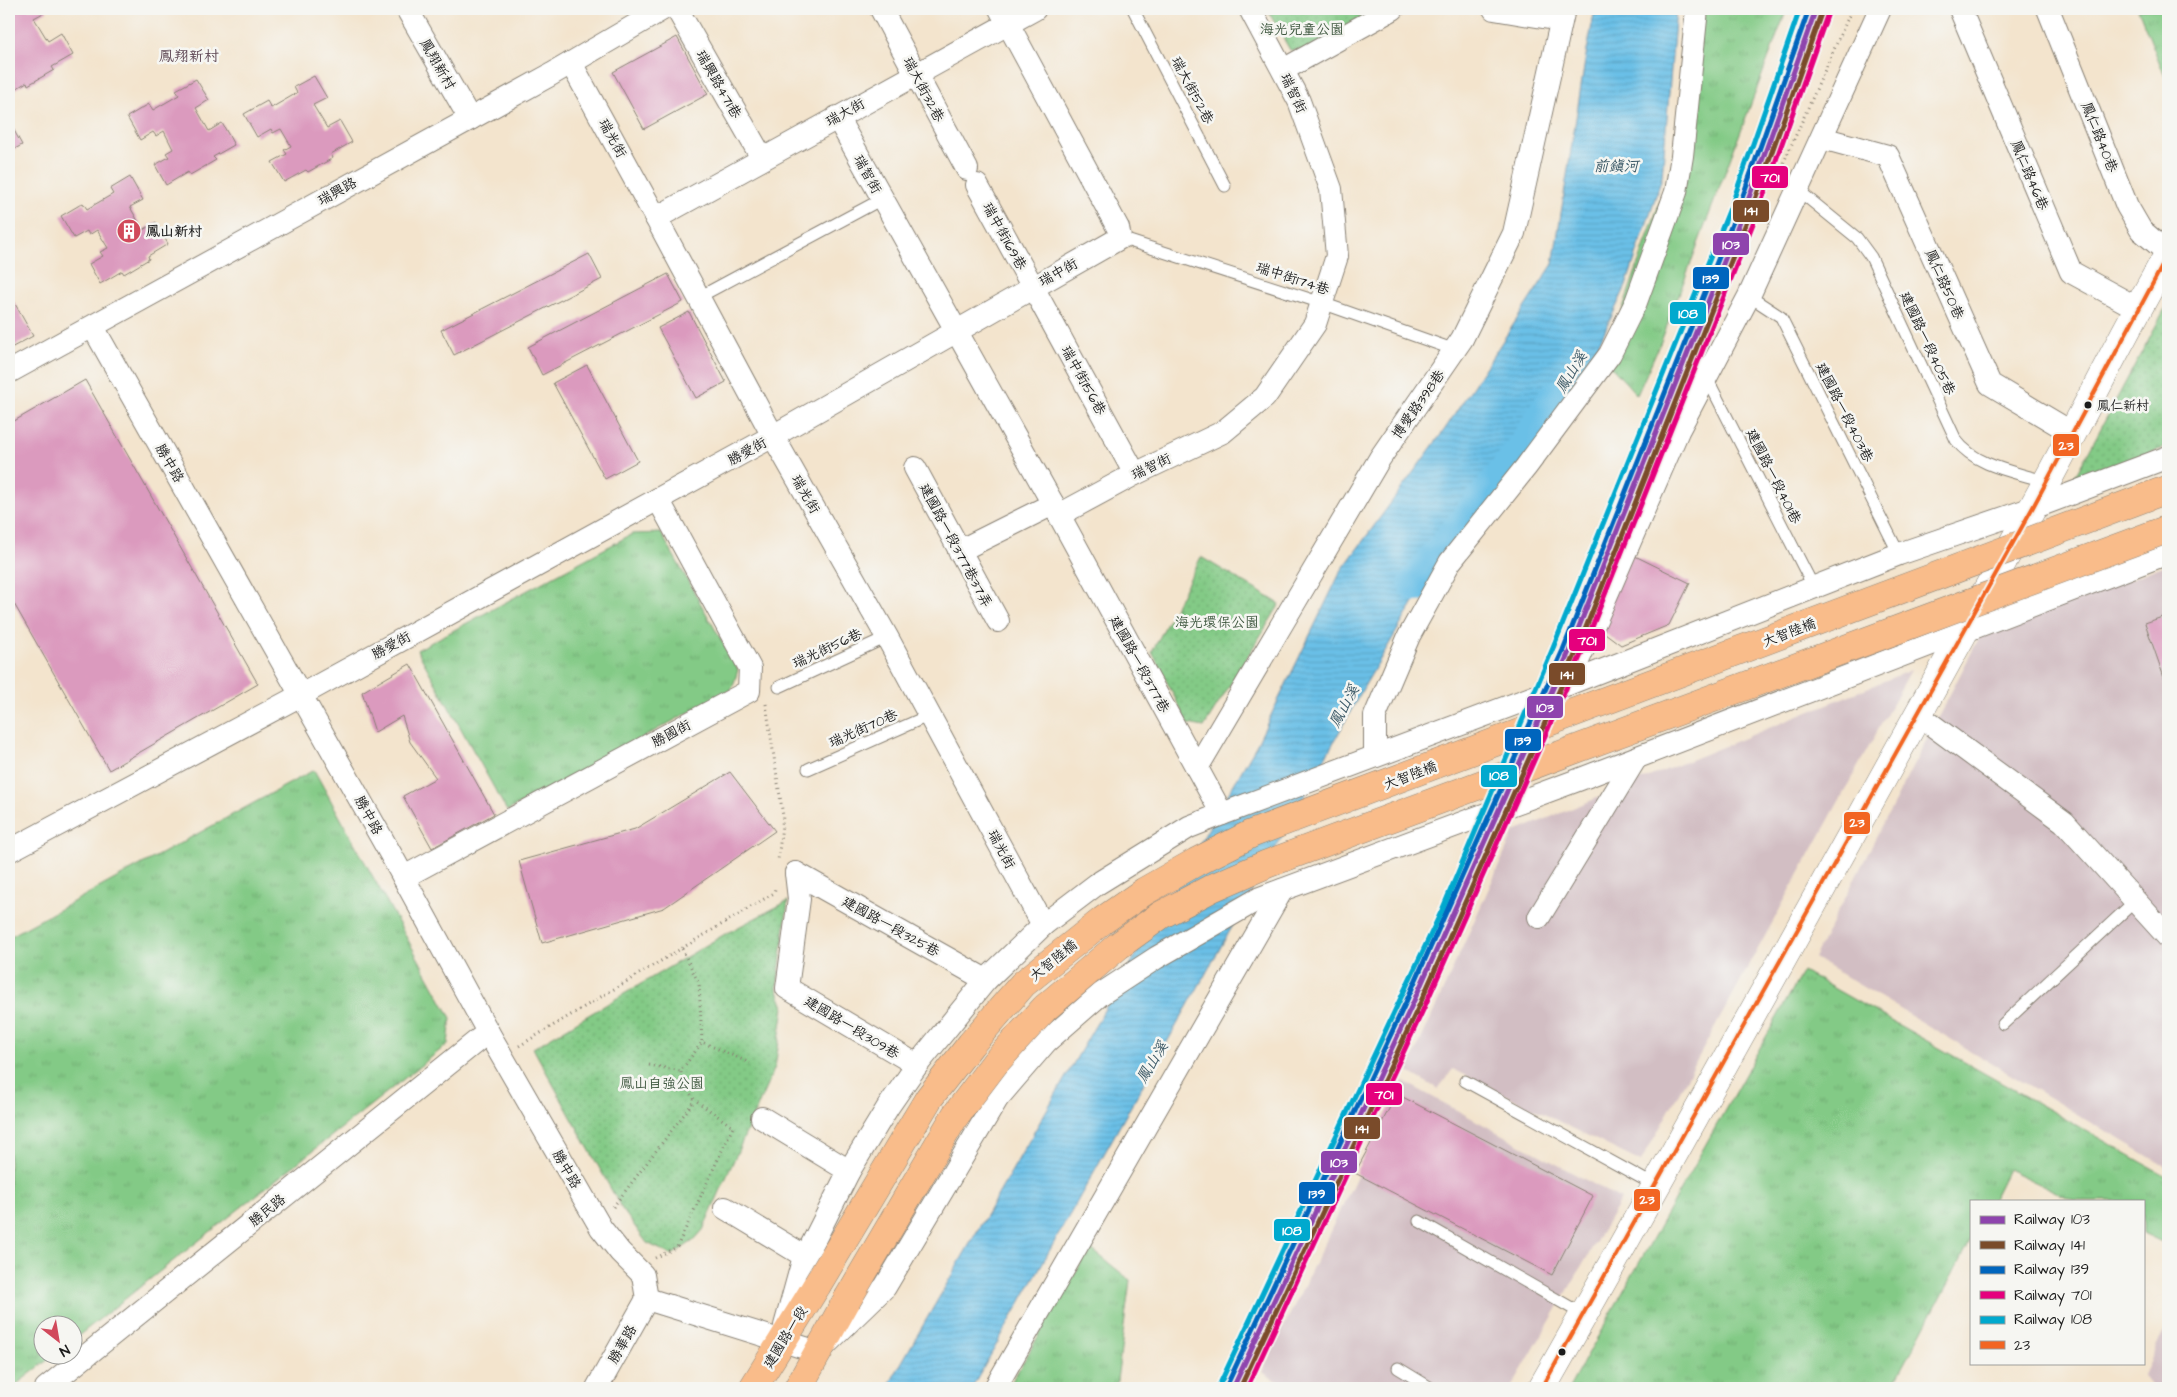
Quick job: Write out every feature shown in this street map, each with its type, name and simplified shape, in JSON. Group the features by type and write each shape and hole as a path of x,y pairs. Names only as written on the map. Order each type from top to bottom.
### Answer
{"main road":[{"name":"大智陸橋","path":"816,1285 929,1098 971,1044 1023,984 1145,891 1251,834 2168,490"},
{"path":"798,1388 846,1300 955,1116 995,1063 1045,1008 1118,946 1161,915 1212,888 1276,861 2168,530"},
{"name":"建國路一段","path":"753,1388 816,1285"}],"street":[{"name":"鳳翔新村","path":"407,9 470,119"},
{"name":"瑞興路","path":"9,372 470,119 664,9"},
{"name":"瑞興路471巷","path":"677,9 762,158"},
{"name":"瑞大街32巷","path":"881,9 972,177"},
{"name":"瑞大街","path":"656,218 916,74 1004,16 1035,9"},
{"name":"瑞智街","path":"836,117 1056,509 1223,432 1265,396 1315,324 1337,256 1331,189 1299,101 1250,9"},
{"path":"1283,70 1394,9"},
{"path":"1494,9 1563,14"},
{"path":"1364,759 1375,716 1409,636 1450,562 1526,467 1610,354 1636,302 1676,192 1682,156 1697,9"},
{"path":"1564,685 1678,431 1749,296 1880,9"},
{"name":"鳳仁路46巷","path":"1960,9 2071,272 2138,308"},
{"name":"鳳仁路40巷","path":"2048,9 2127,206 2140,230 2168,254"},
{"name":"博愛路398巷","path":"1197,768 1380,458 1462,340 1514,233 1563,14"},
{"path":"1004,16 1118,228 1120,238"},
{"name":"瑞光街","path":"571,63 773,436 888,636 1043,925"},
{"name":"鳳仁路50巷","path":"1822,138 1888,156 1990,384 2074,434"},
{"name":"瑞中街169巷","path":"972,177 1033,287"},
{"name":"瑞中街","path":"773,436 1120,238"},
{"path":"1542,1388 2074,434 2138,308 2168,254"},
{"name":"瑞中街156巷","path":"1033,287 1135,474"},
{"name":"勝中路","path":"93,327 404,878 488,1032 601,1228 620,1252 643,1275 647,1299"},
{"name":"勝愛街","path":"9,851 301,695 773,436"},
{"path":"781,1342 802,1264 849,1171 888,1107 917,1066 986,980 1043,925 1097,884 1189,827 1228,811 1564,685 1899,554 2033,508 2168,457"},
{"name":"建國路一段377巷37弄","path":"915,468 998,621"},
{"name":"勝國街","path":"404,878 749,690 750,668 658,499"},
{"path":"960,551 1056,509"},
{"name":"建國路一段377巷","path":"1056,509 1197,768 1228,811"},
{"path":"647,1299 818,1352 885,1287 996,1099 1046,1042 1100,994 1156,958 1260,898 1636,758 2168,553"},
{"path":"1917,714 2064,822 2168,937"},
{"path":"1539,917 1636,758"},
{"name":"建國路一段325巷","path":"787,869 986,980"},
{"name":"建國路一段309巷","path":"787,869 799,899 787,988 917,1066"},
{"path":"995,1388 1282,890"},
{"name":"勝民路","path":"46,1388 488,1032"},
{"path":"762,1118 849,1171"},
{"path":"725,1208 806,1257"},
{"name":"勝華路","path":"597,1388 647,1299"}],"lane":[{"name":"瑞大街52巷","path":"1133,9 1225,186"},
{"name":"建國路一段405巷","path":"1798,190 1857,238 1872,257 1956,440 1964,451 1980,460 2047,482"},
{"path":"699,297 882,199"},
{"name":"瑞中街174巷","path":"1120,238 1322,303 1455,350"},
{"name":"建國路一段403巷","path":"1749,296 1781,317 1899,554"},
{"name":"建國路一段401巷","path":"1707,378 1814,588"},
{"name":"瑞光街56巷","path":"779,687 888,636"},
{"name":"瑞光街70巷","path":"808,769 930,715"},
{"path":"2002,1024 2135,900"},
{"path":"1465,1081 1656,1186"},
{"path":"1420,1221 1584,1315"},
{"path":"1398,1368 1431,1388"}],"path":[{"path":"766,700 784,816 787,869"},
{"path":"514,1049 774,893 776,884"},
{"path":"652,1259 678,1247 733,1127 695,1100 682,1083 682,1070 702,1042 699,984 682,949"},
{"path":"702,1042 750,1063"},
{"path":"649,1065 682,1070"},
{"path":"611,1210 695,1100"}],"shaded area":[{"path":"2168,564 2168,1168 1814,958 1979,638"},
{"path":"1911,670 1641,1162 1453,1069 1438,1089 1407,1071 1514,832"},
{"path":"1403,1081 1621,1199 1511,1388 1288,1388 1262,1372"},
{"path":"2168,1323 2168,1387 2157,1388 2143,1375"}],"green space":[{"name":"海光兒童公園","path":"1267,9 1381,9 1306,50 1290,50"},
{"path":"1698,9 1787,9 1662,339 1637,395 1605,360 1676,155"},
{"path":"2138,9 2168,9 2168,84"},
{"path":"2168,303 2168,446 2071,484"},
{"path":"661,533 738,670 732,689 507,811 417,650 632,534"},
{"name":"海光環保公園","path":"1201,557 1280,604 1204,727 1188,724 1152,652"},
{"path":"314,770 451,1018 448,1044 82,1333 82,1314 32,1314 32,1364 43,1364 12,1388 9,1388 9,937"},
{"name":"鳳山自強公園","path":"788,901 777,988 784,1007 775,1067 703,1230 693,1241 672,1255 647,1243 622,1209 533,1048 725,934"},
{"path":"1803,971 2168,1177 2168,1245 2144,1233 2144,1200 2073,1200 2008,1169 1992,1200 1970,1200 1970,1242 1892,1388 1569,1388"},
{"path":"1090,1248 1130,1280 1116,1388 1008,1388"}],"water":[{"name":"前鎮河","path":"1595,9 1676,9 1662,177 1626,286 1595,352 1536,434 1476,497 1365,685 1245,904 972,1388 887,1388 1257,744 1341,571 1445,429 1553,264"}],"building":[{"path":"12,9 46,9 47,11 34,18 48,41 61,33 73,55 52,67 54,70 28,85 27,82 9,93 9,61 12,59 9,53 9,11"},
{"path":"677,37 708,94 644,129 613,72"},
{"path":"314,76 327,98 313,105 327,128 340,121 352,142 331,154 333,158 308,172 306,170 284,182 272,162 287,154 284,150 291,146 281,129 273,133 271,129 257,137 244,114 267,101 271,108 297,93 294,87"},
{"name":"鳳山新村","path":"196,79 209,100 196,108 209,131 222,123 234,145 213,157 216,160 190,175 188,172 166,185 155,165 169,157 166,153 173,149 164,131 156,136 153,132 140,140 127,117 149,104 153,110 179,95 176,90"},
{"path":"9,124 22,145 9,152"},
{"name":"鳳山新村","path":"130,177 143,200 130,207 143,230 156,222 168,244 148,256 149,259 124,274 122,271 100,284 89,264 103,256 100,252 108,248 97,230 89,235 87,231 74,238 61,216 83,203 87,209 113,194 110,189"},
{"path":"589,254 602,279 454,355 441,330"},
{"path":"668,274 683,302 542,375 528,347"},
{"path":"9,293 33,336 9,349"},
{"path":"689,312 726,382 696,398 658,328"},
{"path":"587,365 638,461 605,479 553,383"},
{"path":"85,380 258,684 109,770 9,595 9,424"},
{"path":"1631,554 1690,583 1669,625 1621,645 1597,627"},
{"path":"2168,615 2168,689 2145,623"},
{"path":"410,664 494,814 432,848 403,796 436,778 410,742 402,716 375,732 362,692"},
{"path":"730,772 775,831 664,908 542,943 519,861 635,829"},
{"path":"1397,1094 1593,1196 1552,1275 1355,1173"}],"waterway":[{"name":"鳳山溪","path":"1416,584 1521,454 1556,397"}],"rail line":[{"name":"108","path":"1218,1388 1443,908 1553,648 1733,201 1800,9"},
{"name":"139","path":"1227,1385 1406,1002 1563,650 1740,204 1809,9"},
{"name":"103","path":"1233,1388 1412,1005 1569,652 1746,206 1816,9"},
{"name":"141","path":"1240,1388 1418,1008 1575,655 1752,208 1822,11"},
{"name":"701","path":"1247,1388 1423,1010 1580,657 1758,211 1828,13"}],"transit line":[{"name":"23","path":"1542,1388 2033,507 2168,255"}],"place":[{"name":"鳳山新村","path":"129,231"},
{"name":"鳳仁新村","path":"2088,405"}],"district":[{"name":"鳳翔新村","path":"189,56"}]}
